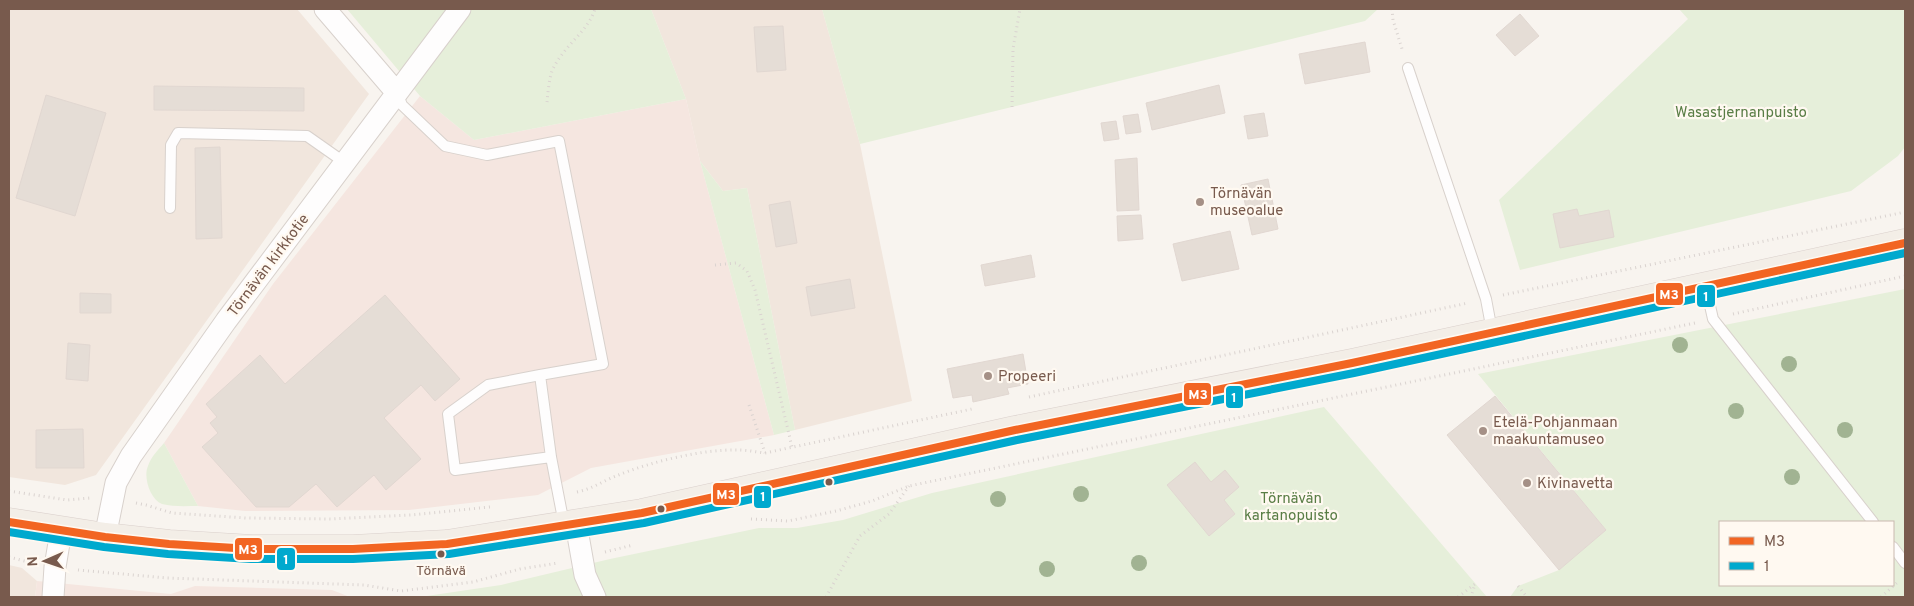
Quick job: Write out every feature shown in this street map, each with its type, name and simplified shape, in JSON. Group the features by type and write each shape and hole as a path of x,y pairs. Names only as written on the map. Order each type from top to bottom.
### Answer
{"main road":[{"path":"9,522 105,537 169,544 252,549 353,549 447,544 642,513 1015,430 1342,365 1905,243"}],"street":[{"path":"325,9 397,93"},
{"name":"Törnävän kirkkotie","path":"105,537 116,483 131,456 226,322 460,9"},
{"path":"570,525 585,575 595,597"},
{"path":"53,597 55,567 61,531"}],"lane":[{"path":"1408,68 1486,299 1493,332"},
{"path":"397,93 402,105 445,146 487,155 559,141 603,364 488,385 448,414 455,470 551,457"},
{"path":"170,208 171,144 178,133 307,136 344,162"},
{"path":"1706,287 1713,319 1872,521"},
{"path":"540,375 558,496 570,525"},
{"path":"1894,549 1905,563"}],"path":[{"path":"546,102 552,71 571,42 592,18 595,9"},
{"path":"1012,107 1014,49 1020,9"},
{"path":"1392,9 1393,20 1408,68"},
{"path":"1024,398 1905,212"},
{"path":"715,265 736,263 747,271 750,277 755,290 792,447"},
{"path":"748,405 765,453 772,485"},
{"path":"558,496 592,489 616,476 652,464 710,451 738,450 765,453 976,408"},
{"path":"826,597 860,536 889,514 910,486"},
{"path":"9,491 67,500 85,497 112,500 146,505 172,513 246,518 331,519 411,515 491,507"},
{"path":"1894,586 1905,576"},
{"path":"1458,597 1475,584 1471,597"},
{"path":"1518,586 1527,597"},
{"path":"1881,597 1894,586"}],"shaded area":[{"path":"9,9 297,9 369,94 96,475 65,485 9,477"},
{"path":"651,9 822,9 860,144 912,401 795,430 747,188 723,191 700,161 686,99"},
{"path":"420,96 474,140 686,99 700,161 774,435 591,468 538,495 409,510 245,511 198,506 164,443 273,284"},
{"path":"9,565 22,568 37,581 35,597 9,597"},
{"path":"37,581 171,594 195,586 332,590 350,597 35,597"}],"green space":[{"path":"347,9 651,9 686,99 474,140 420,96"},
{"path":"822,9 1378,9 1365,21 860,144"},
{"name":"Wasastjernanpuisto","path":"1679,9 1905,9 1905,147 1898,156 1851,191 1520,270 1499,200 1688,19"},
{"path":"700,161 723,191 747,188 795,430 774,435"},
{"path":"1905,289 1905,597 1510,597 1518,586 1559,570 1606,530 1478,374"},
{"name":"Törnävän kartanopuisto","path":"1324,407 1487,597 420,597 501,585 610,559 759,528 797,528 843,520 932,493"},
{"path":"164,443 198,506 162,504 151,493 146,476 148,466"}],"building":[{"path":"1520,14 1539,36 1515,56 1496,35"},
{"path":"783,26 786,70 757,72 754,27"},
{"path":"1365,42 1370,72 1305,84 1299,54"},
{"path":"1219,85 1225,113 1152,130 1146,103"},
{"path":"154,86 304,88 304,111 154,110"},
{"path":"46,95 106,113 75,216 16,198"},
{"path":"1264,113 1268,136 1248,139 1244,116"},
{"path":"1138,114 1141,132 1126,134 1123,116"},
{"path":"1116,121 1119,139 1104,141 1101,123"},
{"path":"220,147 222,238 196,239 195,148"},
{"path":"1137,158 1139,210 1117,211 1115,160"},
{"path":"1268,179 1278,229 1252,235 1241,185"},
{"path":"790,201 797,243 776,247 769,205"},
{"path":"1577,209 1579,216 1609,210 1614,237 1560,248 1553,214"},
{"path":"1141,215 1143,239 1118,241 1117,216"},
{"path":"1230,231 1239,269 1182,281 1173,244"},
{"path":"1031,255 1035,277 985,286 981,265"},
{"path":"850,279 855,308 811,316 806,287"},
{"path":"80,293 111,294 111,313 80,313"},
{"path":"385,295 460,379 435,401 421,385 384,418 421,459 386,490 374,475 337,507 316,484 289,507 256,507 202,447 218,433 210,423 217,417 206,404 260,355 285,384"},
{"path":"68,343 90,345 88,381 66,379"},
{"name":"Propeeri","path":"1023,354 1028,384 1007,388 1009,394 973,402 972,395 953,398 947,369"},
{"name":"Kivinavetta","path":"1495,396 1606,530 1559,570 1447,435"},
{"path":"83,429 84,468 36,468 36,430"},
{"path":"1195,462 1211,482 1225,470 1239,487 1224,500 1235,514 1209,536 1167,485"}],"transit line":[{"name":"M3","path":"9,522 105,537 169,544 252,549 353,549 447,544 642,513 1015,430 1352,363 1905,243"},
{"name":"1","path":"9,532 104,547 168,554 251,559 353,559 449,554 644,523 1017,440 1354,373 1905,253"}],"place":[{"name":"Törnävän museoalue","path":"1200,202"},
{"name":"Propeeri","path":"988,376"},
{"name":"Etelä-Pohjanmaan maakuntamuseo","path":"1483,431"},
{"name":"Kivinavetta","path":"1527,483"},
{"name":"Törnävä","path":"441,554"}]}
